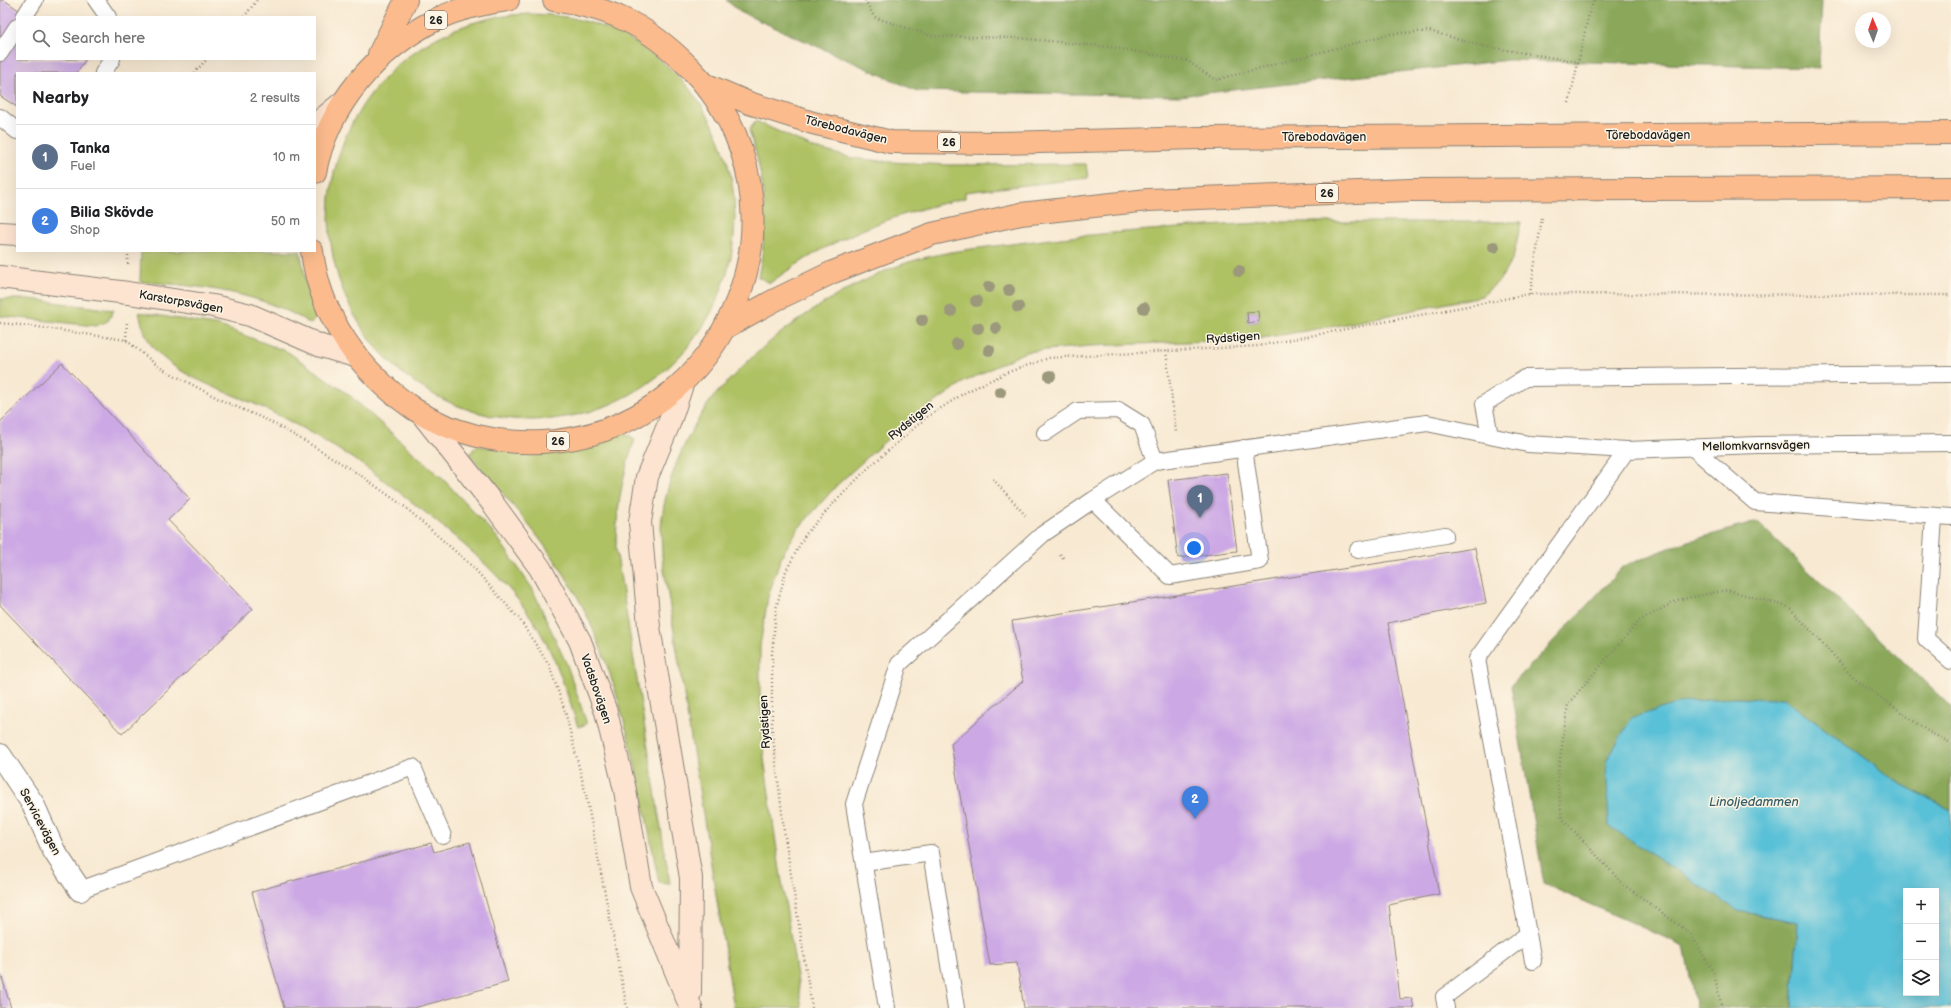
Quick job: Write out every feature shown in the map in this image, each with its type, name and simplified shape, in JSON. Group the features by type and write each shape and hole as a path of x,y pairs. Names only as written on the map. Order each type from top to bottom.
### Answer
{"highway":[{"name":"26","path":"316,169 328,132 344,102 375,62 406,0"},
{"name":"26","path":"375,62 405,38 438,19 474,6 508,0"},
{"name":"26","path":"312,252 323,297 337,328 355,356 375,378 397,397 422,414 447,426 474,435 502,441 530,443 558,441 586,436 632,418 662,400 684,382 700,365 726,327 740,298 748,267 753,235 752,203 748,171 738,141 725,112 707,85 669,47 617,9 587,6 554,0"},
{"name":"Törebodavägen","path":"707,85 749,103 813,123 891,142 998,143 1216,138 1951,133"},
{"name":"26","path":"726,327 775,300 834,272 932,234 1028,213 1148,200 1410,190 1951,188"}],"main road":[{"path":"316,124 344,102"},
{"path":"0,233 16,234"},
{"name":"Karstorpsvägen","path":"0,277 128,293 213,306 250,315 321,346 355,356"},
{"name":"Vadsbovägen","path":"684,382 647,477 640,522 649,627 691,878 690,1005"},
{"name":"Vadsbovägen","path":"422,414 494,505 540,568 580,641 606,712 625,790 641,887 690,1005"}],"street":[{"name":"Servicevägen","path":"0,755 33,804 54,851 80,890"}],"lane":[{"path":"25,16 35,0"},
{"path":"96,0 107,16"},
{"path":"0,53 16,29"},
{"path":"104,72 111,60"},
{"path":"0,117 16,130"},
{"path":"1490,436 1484,404 1525,378 1951,374"},
{"path":"887,1008 854,804 899,664 1043,534 1154,461 1142,425 1118,410 1078,411 1045,433"},
{"name":"Mellomkvarnsvägen","path":"1154,461 1427,423 1528,444 1627,450 1758,445 1951,443"},
{"path":"1093,500 1170,576 1260,561 1244,448"},
{"path":"1692,448 1755,502 1934,517 1951,516"},
{"path":"1533,960 1477,659 1627,450"},
{"path":"1934,517 1926,639 1951,660"},
{"path":"1358,550 1445,536"},
{"path":"80,890 412,767 443,836"},
{"path":"864,863 931,853 956,1008"},
{"path":"1446,1008 1444,996 1528,934"}],"path":[{"path":"245,16 257,0"},
{"path":"865,0 874,17 931,36 1018,38 1110,47 1188,61 1215,80 1390,34 1429,31 1482,46 1579,62"},
{"path":"1569,103 1590,9 1595,0"},
{"path":"195,72 206,60"},
{"path":"1530,294 1543,217"},
{"name":"Rydstigen","path":"812,1008 784,830 772,729 772,654 776,609 786,571 805,535 866,470 927,418 966,392 1008,372 1049,358 1257,346 1530,294 1951,295"},
{"path":"0,323 126,340 159,367 221,400 269,421 360,475 405,507 472,566 520,620 548,665 565,711 586,795 627,1008"},
{"path":"1166,351 1179,457"},
{"path":"993,479 1029,519"},
{"path":"1722,1008 1714,973 1690,934 1624,885 1562,818 1557,779 1568,704 1639,621 1678,600 1727,590 1789,607 1855,679 1930,732 1951,743"}],"green space":[{"path":"726,0 1822,0 1819,68 1509,60 1179,96 917,91 740,12"},
{"path":"532,14 572,18 591,23 628,38 661,60 689,88 711,121 726,158 731,177 735,217 731,257 726,276 711,313 689,346 661,374 628,396 591,411 572,416 532,420 492,416 473,411 436,396 403,374 375,346 353,313 338,276 333,257 329,217 333,177 338,158 353,121 375,88 403,60 436,38 473,23 492,18"},
{"path":"756,121 814,148 852,158 949,165 1086,164 1088,178 965,192 965,198 887,220 840,240 793,267 770,283 758,277 764,239 764,203 759,167 749,130"},
{"path":"1278,222 1521,222 1513,258 1500,280 1482,296 1341,325 1257,339 1091,346 1025,352 964,382 903,425 837,485 798,529 782,555 768,597 760,646 760,691 764,758 802,1008 734,1008 662,557 661,523 669,486 680,454 705,409 714,396 753,357 771,341 808,313 828,300 870,278 906,263 950,252 1078,236 1144,230","holes":["1258,311 1259,321 1248,323 1247,312"]},
{"path":"141,252 300,252 308,291 318,314 311,324 292,313 250,297 184,285 140,282"},
{"path":"0,299 30,299 114,310 108,321 96,326 0,316"},
{"path":"139,312 220,326 288,352 348,394 444,480 497,537 532,588 567,665 587,724 578,727 554,660 544,639 521,603 507,586 459,540 368,468 336,448 304,429 259,406 192,377 167,361 153,348 147,338"},
{"path":"625,433 635,439 621,493 617,520 616,549 670,884 659,883 631,748 613,682 588,618 577,596 550,553 518,512 469,455 476,446 554,450 576,448"},
{"path":"1757,522 1951,707 1951,810 1897,782 1784,699 1726,698 1680,703 1738,911 1798,922 1792,1008 1696,1008 1684,946 1544,884 1511,686 1624,566 1682,543"}],"water":[{"name":"Linoljedammen","path":"1726,698 1784,699 1897,782 1951,810 1951,1008 1792,1008 1798,922 1738,911 1609,826 1606,762 1631,718 1680,703"}],"building":[{"path":"0,0 4,0 28,16 16,16 16,60 85,60 77,72 16,72 16,106 0,96"},
{"path":"1258,311 1259,321 1248,323 1247,312"},
{"path":"62,363 190,499 168,520 253,609 122,734 0,605 0,422"},
{"path":"1227,473 1237,551 1178,558 1168,480"},
{"path":"1475,548 1486,603 1388,623 1439,894 1389,905 1400,999 1412,998 1414,1008 1024,1008 1017,963 990,965 951,744 1023,681 1012,621"},
{"path":"470,842 508,982 414,1008 284,1008 252,892 431,843 434,852"},
{"path":"0,971 11,1008 0,1008"}],"place":[{"name":"Tanka","path":"1200,518"},
{"name":"Bilia Skövde","path":"1195,819"}]}
